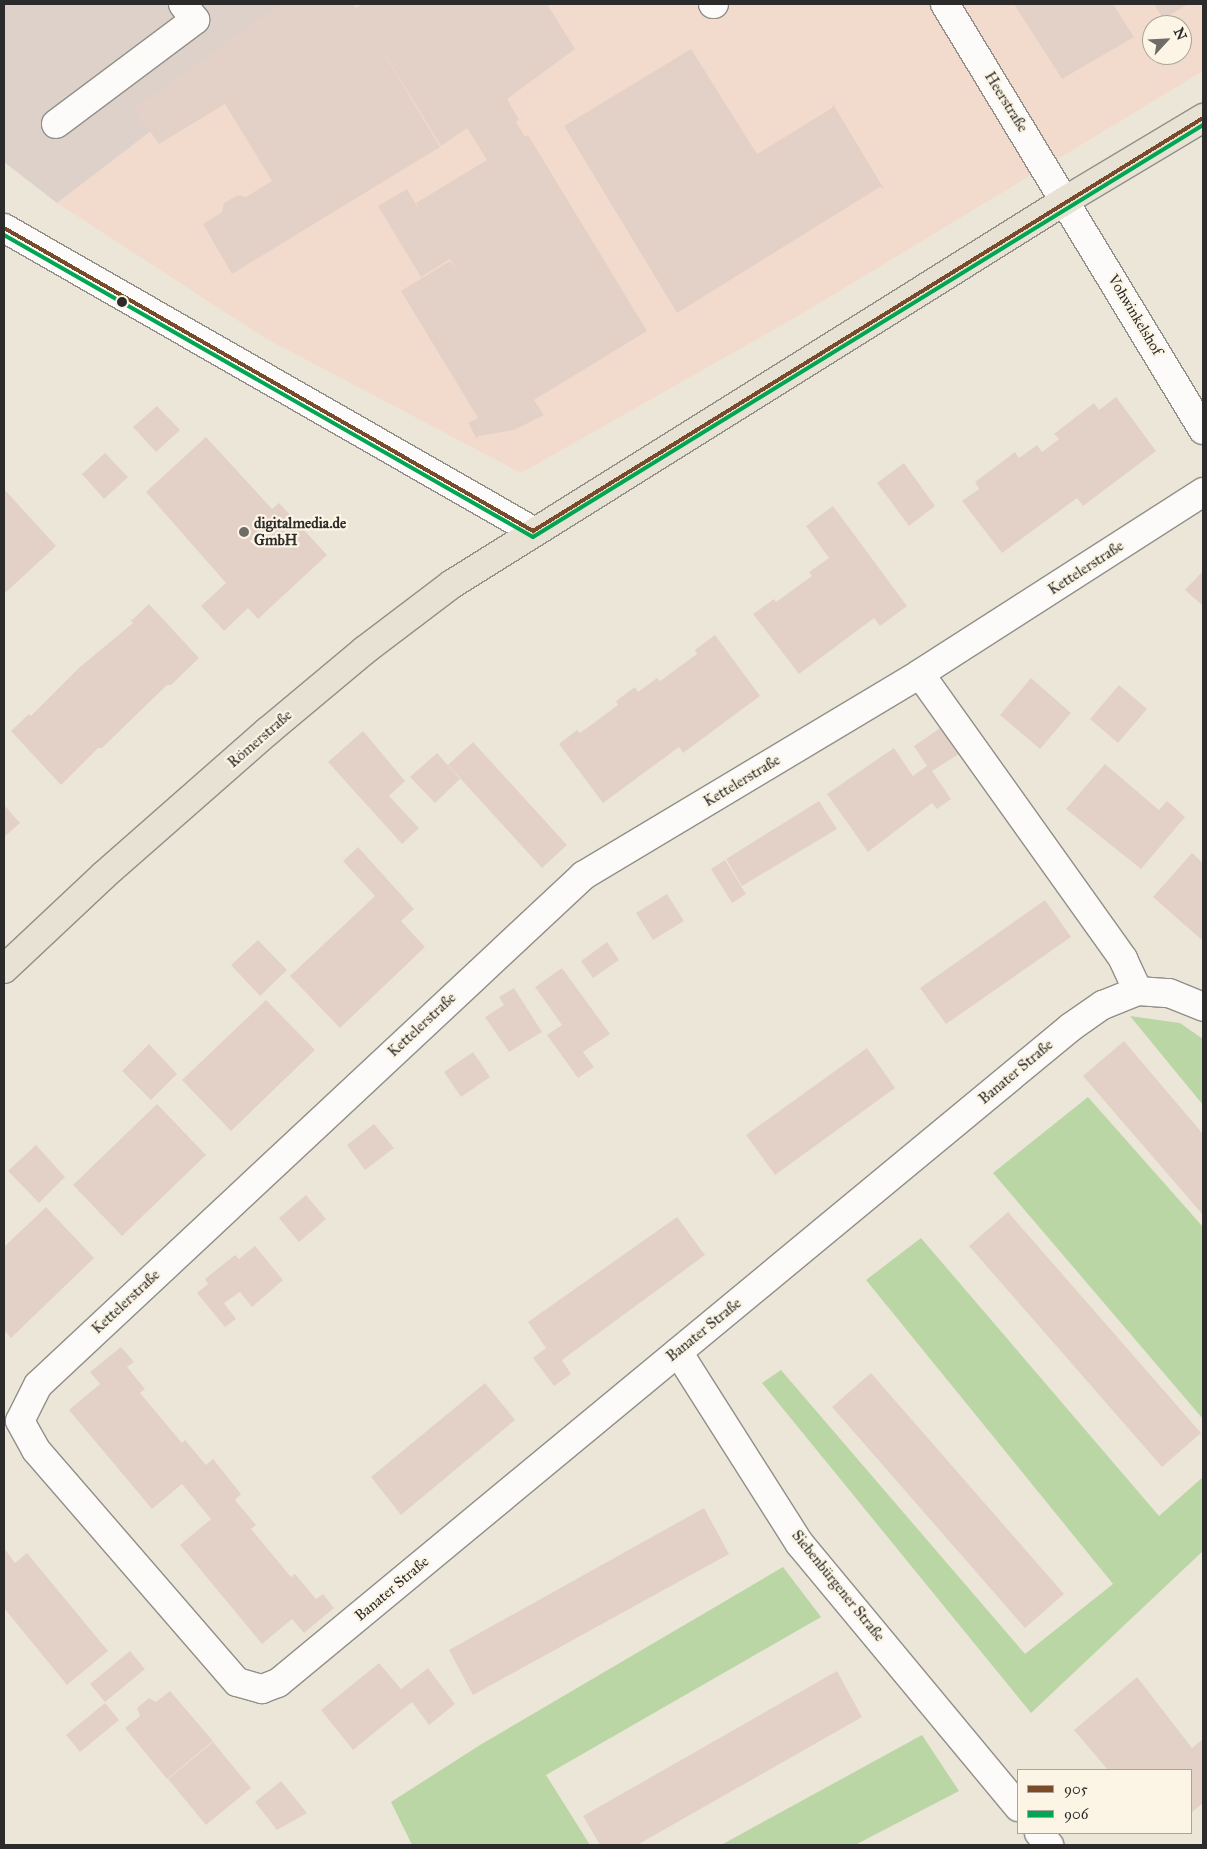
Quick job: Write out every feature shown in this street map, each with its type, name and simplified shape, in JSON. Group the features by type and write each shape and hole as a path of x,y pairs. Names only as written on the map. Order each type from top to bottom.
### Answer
{"main road":[{"path":"533,531 1066,200 1203,118"},
{"name":"Römerstraße","path":"4,969 111,868 365,650 452,584 533,531"}],"street":[{"path":"56,124 195,20 183,4"},
{"name":"Heerstraße","path":"945,4 1066,200"},
{"name":"Vohwinkelshof","path":"1066,200 1203,430"},
{"path":"4,228 533,531"},
{"name":"Kettelerstraße","path":"278,1683 262,1689 237,1682 36,1450 20,1421 38,1385 584,875 920,674 1203,492"},
{"path":"920,674 1123,959 1138,991"},
{"name":"Banater Straße","path":"278,1683 1071,1027 1103,1005 1138,991 1169,993 1203,1006"},
{"name":"Siebenbürgener Straße","path":"678,1352 800,1544 1017,1806"},
{"path":"1040,1834 1049,1845"}],"shaded area":[{"path":"4,4 317,4 57,203 4,162"},
{"path":"317,4 1203,4 1203,71 803,313 521,473 265,338 57,203"}],"green space":[{"path":"1130,1016 1180,1023 1203,1039 1203,1105"},
{"path":"1088,1097 1203,1227 1203,1419 993,1173"},
{"path":"921,1238 1159,1516 1203,1477 1203,1551 1031,1713 762,1383 781,1370 1025,1654 1113,1584 866,1280"},
{"path":"783,1567 821,1617 546,1775 590,1845 412,1845 391,1802 480,1745"},
{"path":"922,1735 959,1791 855,1845 721,1845"}],"building":[{"path":"281,4 353,4 356,8 362,4 547,4 575,49 507,99 519,120 516,122 525,137 528,135 647,331 534,400 544,415 514,430 478,436 477,439 468,423 478,418 401,291 450,261 456,269 450,259 421,277 378,206 407,189 421,213 416,203 487,160 467,128 441,146 372,33 440,147 232,274 203,224 222,212 224,203 238,195 246,197 272,181 225,104 159,144 134,109"},
{"path":"1014,4 1113,4 1134,37 1062,79"},
{"path":"1154,4 1188,4 1170,15 1161,15"},
{"path":"691,49 757,154 832,108 833,104 884,189 880,187 677,313 564,126"},
{"path":"1116,397 1156,451 1083,506 1077,498 1002,553 962,501 979,489 975,482 1015,452 1019,458 1037,445 1042,452 1059,439 1054,434 1094,403 1099,410"},
{"path":"157,406 180,430 156,452 133,427"},
{"name":"digitalmedia.de GmbH","path":"206,437 272,509 279,503 327,555 258,619 248,608 224,631 201,606 226,583 146,492"},
{"path":"105,453 128,477 104,499 82,474"},
{"path":"904,463 935,506 909,526 877,483"},
{"path":"4,489 56,546 4,594"},
{"path":"833,506 907,606 880,626 874,618 799,674 753,614 774,599 776,602 812,576 809,572 829,558 806,526"},
{"path":"1203,571 1203,606 1185,590"},
{"path":"149,604 199,658 171,685 167,685 102,748 98,748 61,785 11,731 29,714 31,716 80,667 133,623 129,618 132,620"},
{"path":"715,635 760,696 683,753 679,747 603,803 559,744 577,730 580,733 618,705 616,701 635,687 638,692 657,678 660,681 697,654 695,650"},
{"path":"1031,678 1071,713 1040,749 1000,715"},
{"path":"1119,685 1147,709 1118,743 1090,719"},
{"path":"943,726 962,752 932,771 951,799 937,809 932,803 868,852 827,794 894,748 913,776 927,766 914,746"},
{"path":"363,731 405,781 389,796 419,828 402,844 328,762"},
{"path":"473,742 567,845 542,868 448,765"},
{"path":"437,753 460,779 435,803 410,777"},
{"path":"1105,764 1159,810 1167,801 1185,817 1141,869 1066,809"},
{"path":"819,801 837,829 742,886 726,859"},
{"path":"4,805 20,823 4,837"},
{"path":"358,847 414,909 401,921 425,947 340,1028 290,976 375,896 343,861"},
{"path":"1192,853 1203,863 1203,941 1153,897"},
{"path":"725,860 746,894 732,903 711,869"},
{"path":"667,894 684,921 653,940 636,913"},
{"path":"1045,900 1071,937 946,1024 920,988"},
{"path":"258,940 287,970 260,996 231,965"},
{"path":"607,942 619,960 593,978 581,961"},
{"path":"562,968 610,1034 583,1052 594,1067 578,1078 547,1035 562,1025 535,987"},
{"path":"514,988 542,1032 509,1052 485,1017 504,1005 499,997"},
{"path":"266,1000 315,1050 231,1131 182,1080"},
{"path":"1124,1041 1203,1134 1203,1215 1083,1076"},
{"path":"149,1044 177,1074 151,1100 122,1071"},
{"path":"867,1048 895,1088 775,1175 746,1135"},
{"path":"473,1052 490,1077 461,1097 444,1072"},
{"path":"157,1104 206,1155 122,1236 73,1185"},
{"path":"374,1124 394,1148 365,1170 347,1145"},
{"path":"36,1145 65,1177 39,1203 8,1171"},
{"path":"306,1195 326,1219 299,1242 279,1218"},
{"path":"46,1207 94,1258 11,1338 4,1330 4,1247"},
{"path":"1008,1212 1201,1433 1162,1467 969,1246"},
{"path":"677,1217 705,1255 562,1360 571,1374 554,1386 533,1358 546,1348 528,1322"},
{"path":"255,1246 283,1280 252,1307 240,1292 224,1303 236,1319 225,1327 197,1293 208,1284 205,1279 235,1255 239,1259"},
{"path":"121,1347 134,1362 127,1367 145,1389 140,1393 182,1443 185,1440 206,1465 213,1459 241,1494 235,1500 256,1525 251,1529 291,1577 295,1574 316,1599 323,1594 334,1608 304,1633 292,1619 262,1644 180,1545 211,1519 182,1484 152,1509 69,1410 100,1384 90,1372"},
{"path":"871,1373 1064,1594 1025,1628 832,1407"},
{"path":"485,1383 515,1420 401,1515 371,1477"},
{"path":"704,1508 729,1554 473,1695 449,1650"},
{"path":"4,1548 15,1563 27,1553 108,1651 67,1685 4,1608"},
{"path":"130,1651 145,1669 105,1702 90,1684"},
{"path":"379,1663 401,1689 428,1668 455,1704 429,1725 412,1702 353,1750 321,1710"},
{"path":"837,1671 862,1717 637,1845 600,1845 583,1816"},
{"path":"1137,1677 1192,1748 1203,1739 1203,1803 1192,1812 1192,1769 1107,1769 1074,1730"},
{"path":"170,1691 213,1741 167,1779 125,1728 140,1716 137,1708 149,1698 156,1702"},
{"path":"105,1703 119,1720 80,1752 66,1735"},
{"path":"213,1742 251,1788 206,1825 168,1779"},
{"path":"281,1781 307,1813 277,1830 255,1802"}],"transit line":[{"name":"905","path":"4,228 533,531 1203,118"},
{"name":"906","path":"4,235 533,537 1203,125"}],"place":[{"name":"digitalmedia.de GmbH","path":"244,532"}]}
